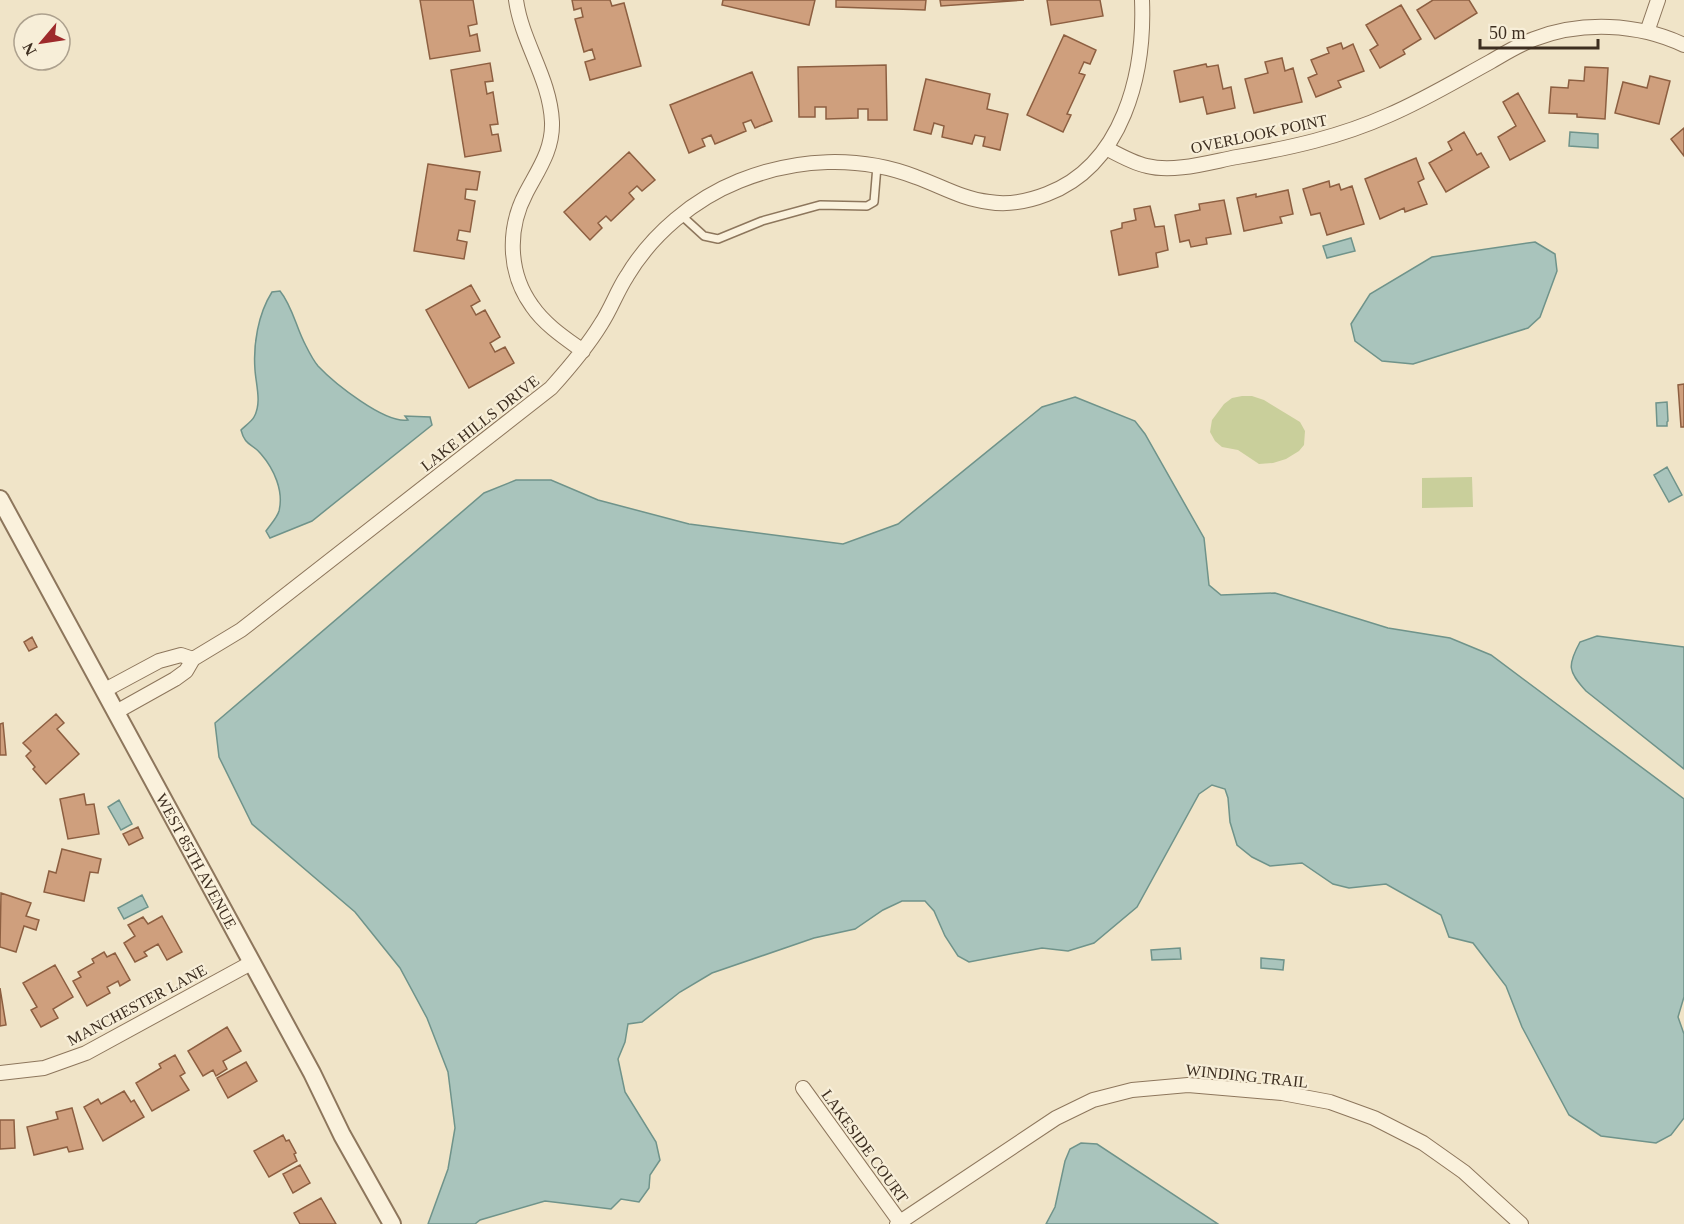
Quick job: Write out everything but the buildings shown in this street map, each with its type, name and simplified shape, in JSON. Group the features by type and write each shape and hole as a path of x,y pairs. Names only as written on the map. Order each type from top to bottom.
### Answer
{"street":[{"path":"516,0 521,24 545,83 552,123 551,139 546,154 515,217 512,246 517,277 532,306 556,332 583,351"},
{"name":"LAKE HILLS DRIVE","path":"116,712 175,679 186,670 193,659 241,630 551,388 583,351 603,321 636,262 658,236 701,201 730,185 756,175 790,165 808,163 848,162 877,166 918,177 974,200 991,203 1032,198 1058,190 1084,172 1106,148 1121,121 1137,72 1142,46 1142,0"},
{"path":"1647,32 1658,0"},
{"name":"OVERLOOK POINT","path":"1106,148 1142,165 1164,168 1195,165 1287,148 1340,134 1391,114 1517,47 1566,30 1600,27 1634,29 1684,45"},
{"name":"WEST 85TH AVENUE","path":"0,499 312,1073 342,1136 392,1224"},
{"name":"LAKE HILLS DRIVE","path":"105,690 159,662 181,655 193,659"},
{"name":"MANCHESTER LANE","path":"0,1073 44,1068 86,1053 251,963"},
{"name":"WINDING TRAIL","path":"898,1223 1056,1118 1074,1109 1093,1100 1132,1090 1188,1085 1282,1093 1330,1102 1374,1118 1423,1143 1464,1172 1521,1224"},
{"name":"LAKESIDE COURT","path":"803,1088 898,1223"}],"lane":[{"path":"681,215 704,236 718,239 762,220 820,205 867,206 874,202 877,166"}],"green space":[{"path":"1242,396 1264,400 1300,422 1305,431 1304,445 1299,451 1286,459 1259,464 1238,450 1222,447 1215,441 1210,432 1212,420 1224,404 1232,398"},
{"path":"1472,477 1473,507 1422,508 1422,478"}],"water":[{"path":"1570,132 1598,134 1598,148 1569,146"},
{"path":"1351,238 1355,251 1327,258 1323,246"},
{"path":"1535,242 1555,254 1557,271 1540,317 1528,328 1413,364 1382,361 1355,341 1351,324 1370,294 1432,257"},
{"path":"280,291 318,366 347,392 386,416 398,420 408,420 405,416 430,417 432,425 312,521 270,538 266,531 279,511 279,488 270,466 258,450 247,442 241,430 253,419 258,406 255,350 260,320 272,292"},
{"path":"1075,397 1135,421 1145,434 1204,538 1209,585 1221,595 1275,593 1388,628 1450,638 1491,655 1684,799 1684,997 1678,1017 1684,1034 1684,1118 1671,1135 1656,1143 1601,1136 1569,1115 1522,1027 1506,986 1473,943 1449,937 1441,915 1386,884 1349,888 1333,884 1302,863 1270,866 1252,857 1237,845 1230,822 1225,789 1212,785 1199,794 1137,907 1094,943 1068,951 1042,948 969,962 958,956 945,936 934,911 925,901 902,901 883,910 855,929 814,938 712,973 680,992 642,1022 628,1024 625,1042 618,1059 625,1092 656,1142 660,1160 650,1175 649,1188 639,1202 621,1199 611,1209 545,1201 480,1220 475,1224 428,1224 448,1169 455,1128 448,1072 427,1018 400,968 355,912 252,824 219,757 215,723 484,493 516,480 551,480 598,500 689,524 843,544 898,524 1042,407"},
{"path":"1667,402 1667,426 1657,426 1656,403"},
{"path":"1667,467 1682,495 1669,502 1654,475"},
{"path":"1597,636 1684,647 1684,769 1586,691 1576,678 1571,663 1580,642"},
{"path":"119,800 132,824 121,830 108,807"},
{"path":"142,895 148,907 124,919 118,908"},
{"path":"1180,948 1181,959 1152,960 1151,950"},
{"path":"1261,958 1284,960 1283,970 1261,968"},
{"path":"1081,1143 1097,1144 1218,1224 1046,1224 1055,1207 1065,1161 1070,1149"}]}
